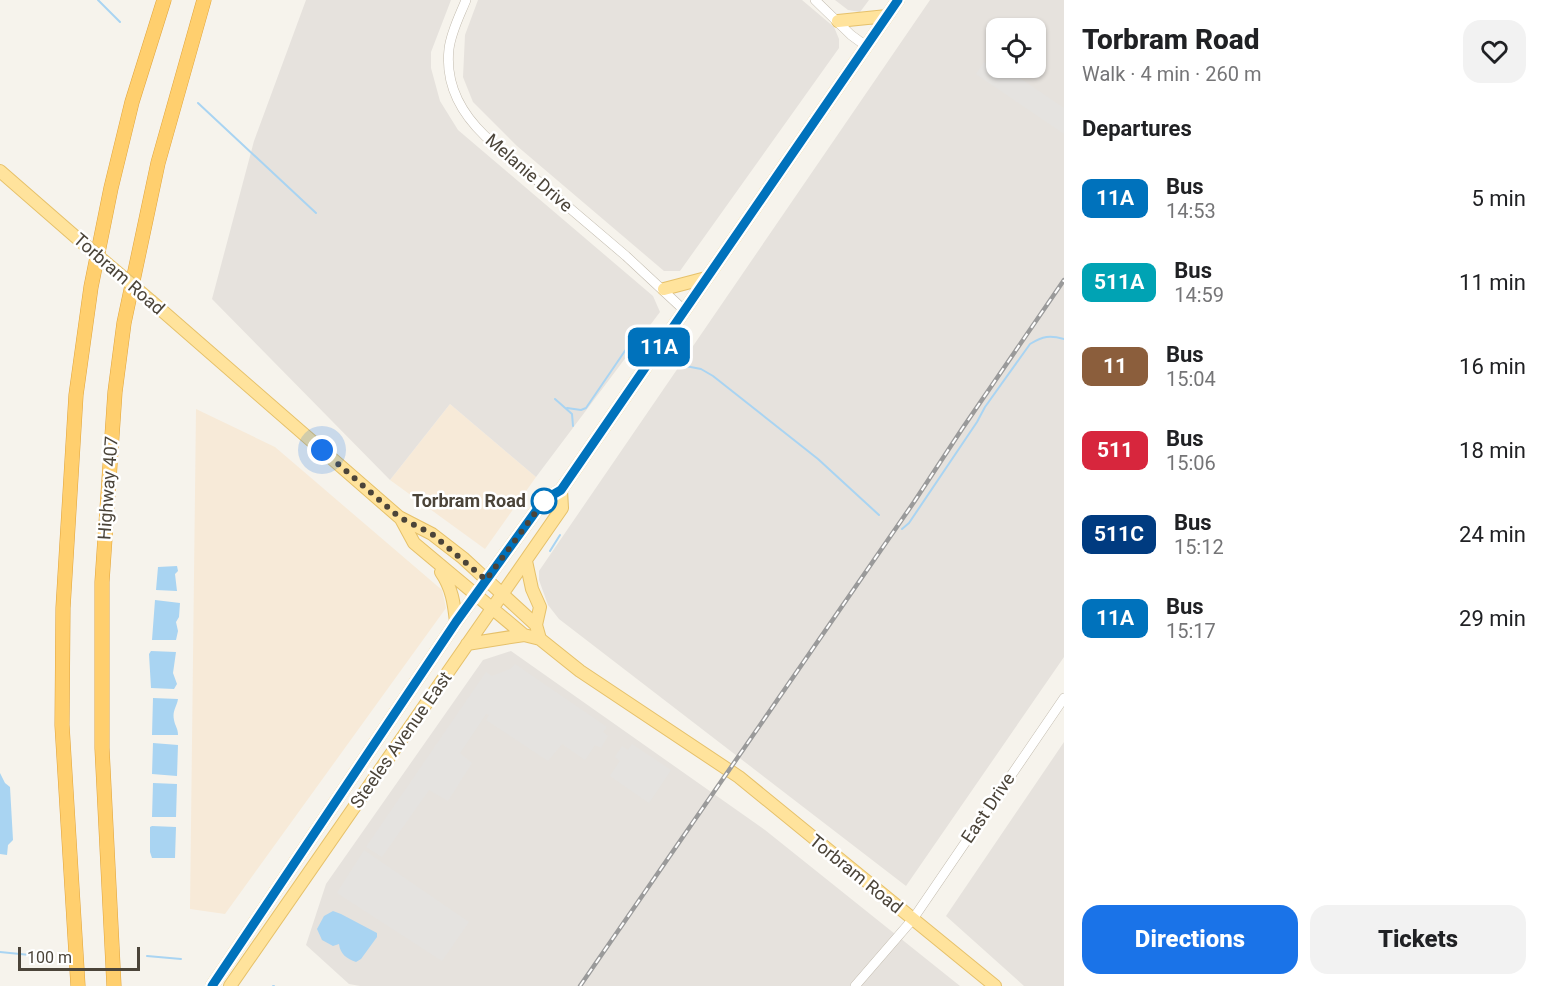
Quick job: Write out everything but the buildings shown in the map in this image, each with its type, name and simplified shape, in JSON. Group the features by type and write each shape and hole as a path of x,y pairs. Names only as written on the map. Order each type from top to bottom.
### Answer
{"highway":[{"path":"78,986 62,725 63,608 74,417 91,287 111,188 132,102 164,0"},
{"name":"Highway 407","path":"114,986 102,736 102,582 115,392 124,323 158,163 204,0"}],"main road":[{"name":"Steeles Avenue East","path":"212,986 456,622 544,500 561,490 898,0"},
{"path":"838,21 887,16"},
{"name":"Torbram Road","path":"0,171 401,519 432,534 536,624"},
{"path":"663,289 706,278"},
{"name":"Steeles Avenue East","path":"230,986 562,508 561,490"},
{"name":"Torbram Road","path":"401,519 414,543 524,635 540,639 580,670 739,777 994,986"},
{"path":"434,561 448,582 453,596 456,622"},
{"path":"526,561 532,589 540,607 536,624 540,639"},
{"path":"467,644 524,635"}],"street":[{"name":"Melanie Drive","path":"466,0 449,47 450,73 460,107 485,136 663,289 684,310"},
{"path":"815,0 851,35 866,46"},
{"name":"East Drive","path":"855,986 913,919 1064,698"}],"shaded area":[{"path":"306,0 451,0 431,52 431,68 440,101 458,130 653,296 660,312 536,477 450,404 390,480 212,299 254,141"},
{"path":"478,0 802,0 834,27 839,39 839,48 680,271 664,271 517,146 473,102 463,77 465,35"},
{"path":"835,0 869,0 860,12 848,10"},
{"path":"930,0 1064,0 1064,657 906,886 559,619 548,605 539,580 539,571"},
{"path":"984,62 986,63 986,78 1020,78 1064,108 1064,134 976,74"},
{"path":"450,404 536,477 485,549 390,480"},
{"path":"196,409 275,447 442,590 446,608 225,914 190,909"},
{"path":"511,651 765,830 960,986 360,986 349,984 306,945 326,884 483,660"},
{"path":"515,664 607,727 603,732 608,736 601,748 595,745 585,760 562,744 548,761 486,720 489,715 486,714 460,753 472,763 448,801 429,790 382,857 366,847 486,672 492,676 510,669"},
{"path":"1064,742 1064,986 1024,986 946,916"},
{"path":"632,744 671,770 649,803 610,776 620,761 615,757 622,746 628,750"},
{"path":"364,850 469,922 442,961 337,893"}],"water":[{"path":"177,566 178,571 175,574 177,591 156,590 158,567"},
{"path":"155,600 180,603 179,617 176,622 178,631 176,640 152,640"},
{"path":"151,651 176,652 173,673 177,684 174,689 151,688 149,654"},
{"path":"153,698 178,699 174,711 174,722 178,735 152,735"},
{"path":"153,743 178,745 177,776 152,774"},
{"path":"0,773 10,787 13,840 8,845 7,855 0,854"},
{"path":"153,783 177,784 176,817 152,817"},
{"path":"150,827 176,827 175,858 152,858"},
{"path":"333,911 377,933 377,937 361,959 356,962 344,956 339,944 333,946 322,940 317,929 324,916"}],"waterway":[{"path":"98,0 120,22"},
{"path":"198,103 316,213"},
{"path":"902,529 909,523 985,407 1030,344 1047,337 1064,339"},
{"path":"567,408 581,410 586,408 631,342 635,341"},
{"path":"675,364 701,369 713,376 818,459 879,515"},
{"path":"555,399 572,414 573,426"},
{"path":"550,551 560,535"},
{"path":"0,952 40,956"},
{"path":"147,956 181,959"}],"railway":[{"path":"580,986 914,502 1064,280"}],"bus line":[{"name":"11A","path":"212,986 456,622 544,500 561,490 898,0"}],"place":[{"name":"Torbram Road","path":"544,501"}],"route":[{"path":"322,450 399,517 432,534 463,558 486,580 544,501"}]}
